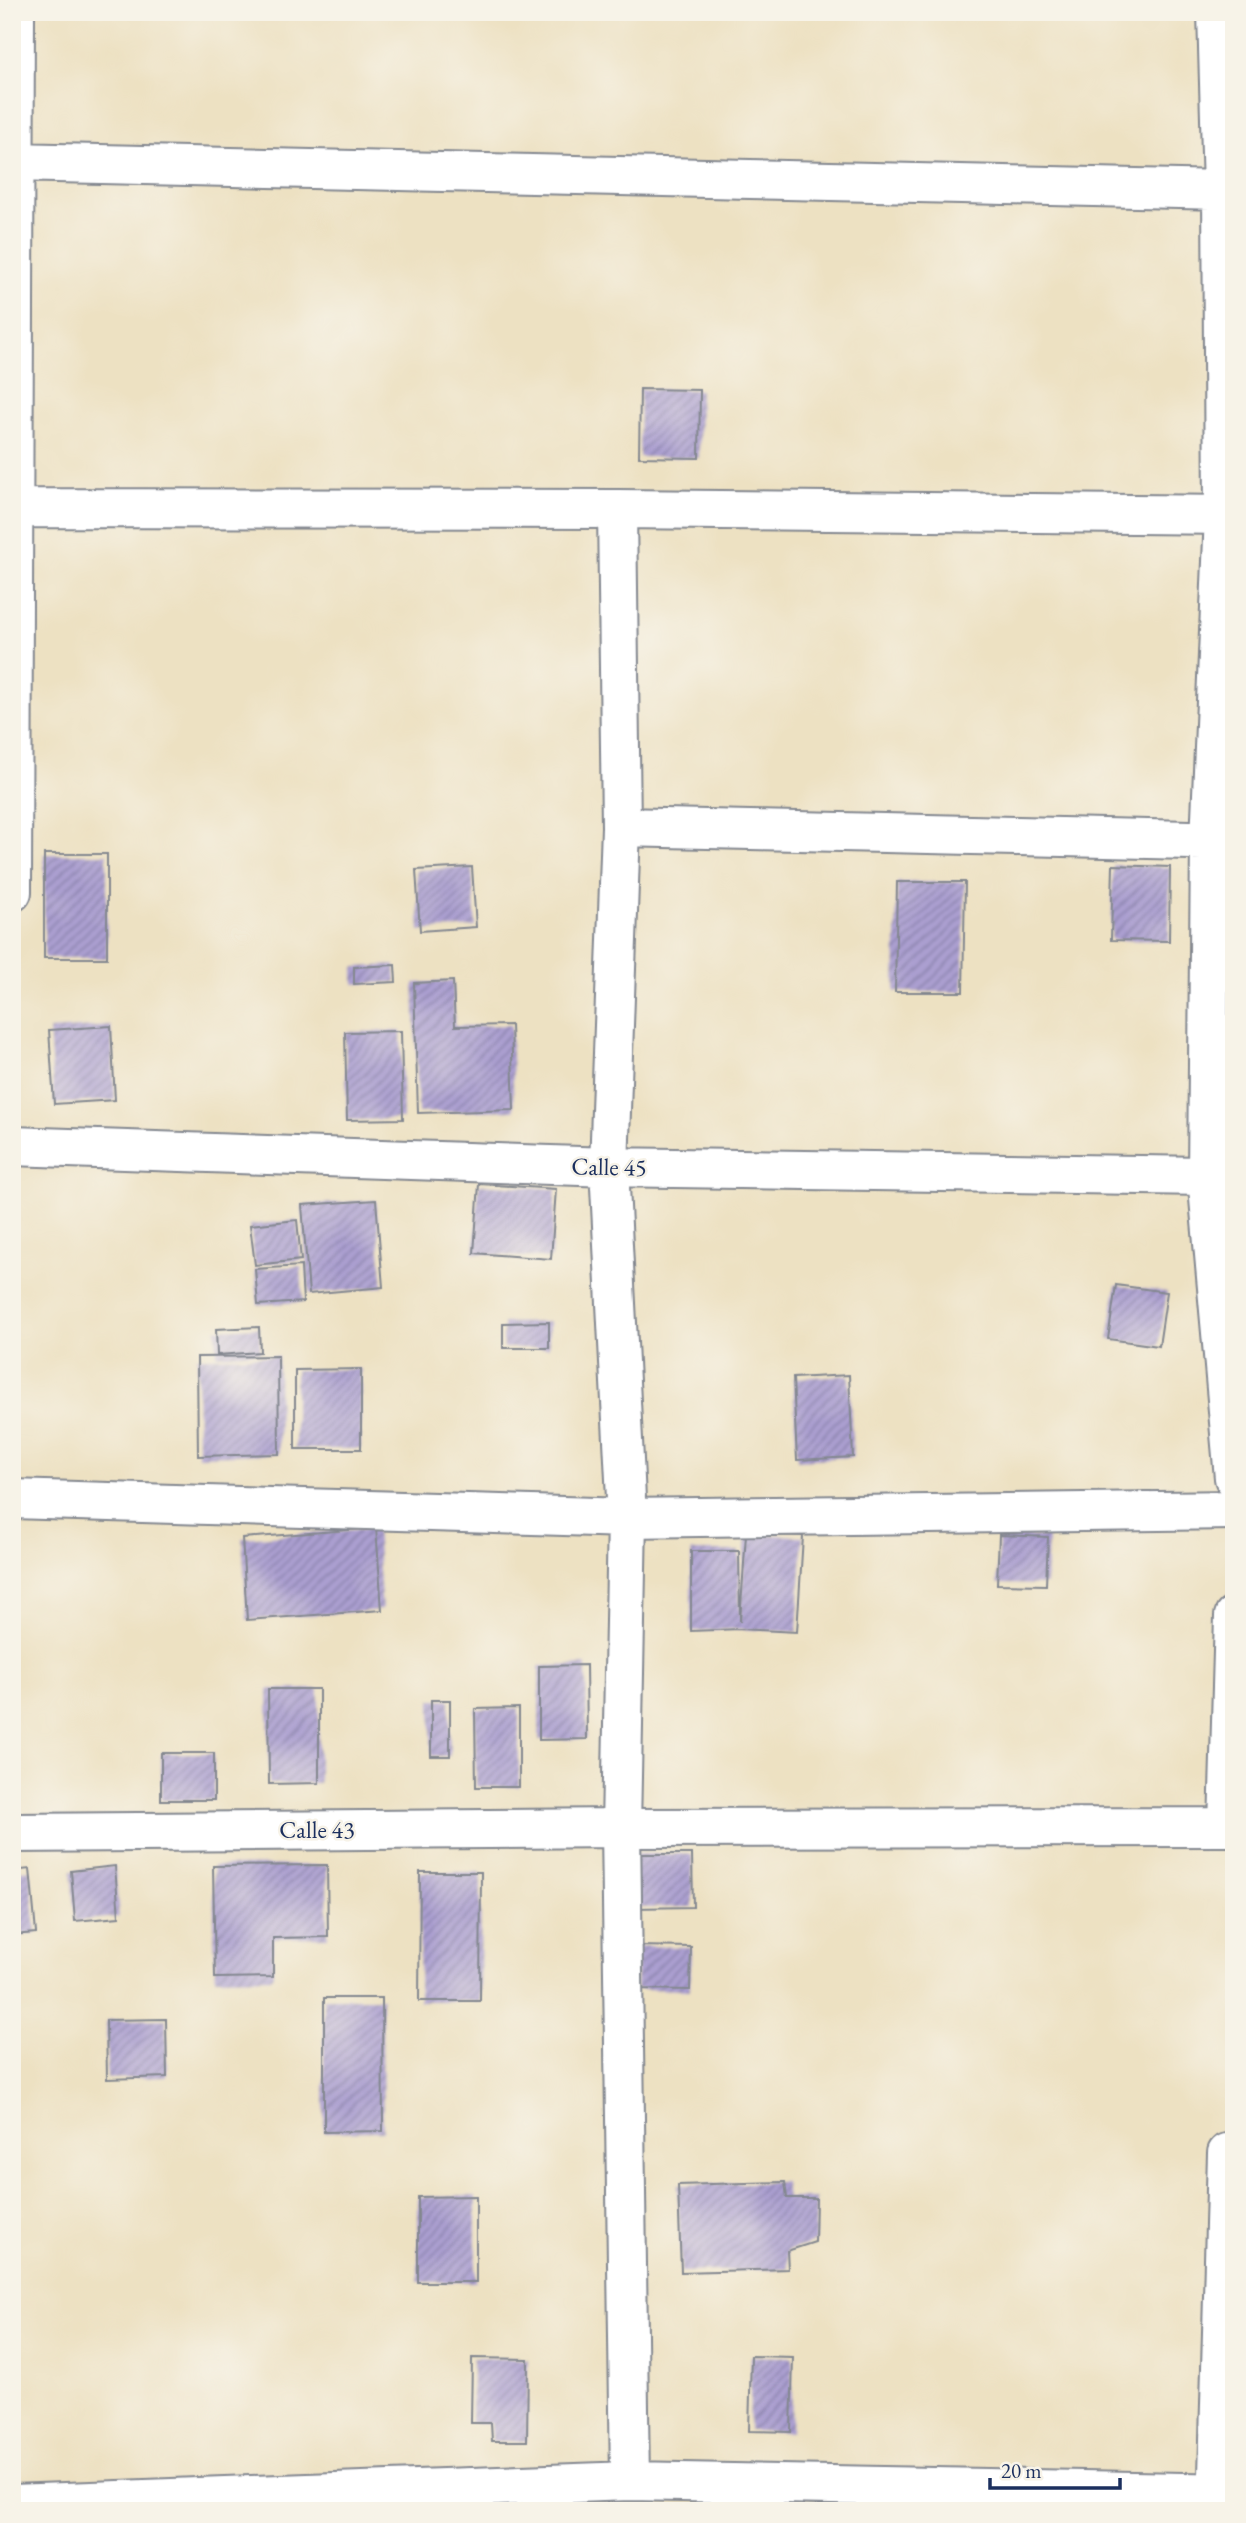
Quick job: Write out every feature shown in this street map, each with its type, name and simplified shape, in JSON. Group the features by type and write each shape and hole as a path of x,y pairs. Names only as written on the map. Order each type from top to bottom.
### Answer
{"street":[{"path":"12,892 15,12"},
{"path":"1216,12 1229,515 1222,841 1207,1176 1234,1478"},
{"path":"13,162 1222,191"},
{"path":"13,508 617,509 1229,515"},
{"path":"617,509 621,828 609,1167 627,1518 621,1828 630,2481"},
{"path":"621,828 1222,841"},
{"name":"Calle 45","path":"12,1146 609,1167 1207,1176"},
{"path":"12,1499 627,1518 1234,1510"},
{"path":"1231,1827 1234,1616"},
{"name":"Calle 43","path":"12,1833 1231,1827"},
{"path":"12,2504 630,2481 1223,2499 1227,2153 1234,2153"}],"building":[{"path":"640,389 700,390 699,458 639,457"},
{"path":"44,854 107,854 107,958 44,958"},
{"path":"1113,865 1170,867 1169,941 1111,940"},
{"path":"472,867 476,927 420,931 416,870"},
{"path":"897,882 965,882 963,992 895,992"},
{"path":"395,965 396,982 354,984 354,967"},
{"path":"453,981 455,1026 511,1025 514,1110 418,1113 414,983"},
{"path":"111,1026 115,1100 54,1104 49,1030"},
{"path":"401,1031 403,1119 347,1120 345,1032"},
{"path":"479,1184 556,1189 551,1259 474,1253"},
{"path":"376,1200 383,1287 309,1294 302,1205"},
{"path":"297,1220 301,1260 255,1265 250,1225"},
{"path":"301,1266 303,1302 258,1305 255,1269"},
{"path":"1116,1285 1167,1292 1159,1346 1108,1339"},
{"path":"549,1322 549,1348 503,1348 503,1323"},
{"path":"259,1327 260,1352 217,1355 216,1329"},
{"path":"278,1356 279,1454 198,1456 197,1357"},
{"path":"361,1369 361,1449 295,1449 295,1370"},
{"path":"849,1375 853,1457 797,1460 793,1378"},
{"path":"376,1528 382,1610 247,1620 242,1538"},
{"path":"746,1534 803,1536 797,1632 740,1629 691,1631 691,1551 739,1551 740,1622"},
{"path":"999,1535 1048,1537 1046,1585 997,1584"},
{"path":"586,1665 587,1739 539,1740 539,1666"},
{"path":"268,1689 319,1689 319,1783 269,1784"},
{"path":"431,1700 450,1700 450,1756 431,1756"},
{"path":"519,1708 519,1787 476,1787 475,1709"},
{"path":"161,1753 214,1753 214,1800 161,1800"},
{"path":"633,1854 692,1854 693,1907 633,1908"},
{"path":"327,1865 328,1937 273,1938 273,1977 215,1978 213,1866"},
{"path":"115,1866 119,1917 75,1921 71,1871"},
{"path":"30,1869 36,1933 12,1935 12,1871"},
{"path":"420,1872 481,1872 480,2001 419,2001"},
{"path":"637,1946 691,1947 690,1990 636,1989"},
{"path":"324,1998 382,1998 383,2131 324,2132"},
{"path":"166,2019 167,2077 107,2079 106,2020"},
{"path":"785,2182 787,2198 816,2198 815,2242 787,2251 788,2269 681,2272 678,2185"},
{"path":"476,2196 476,2282 418,2282 418,2197"},
{"path":"751,2356 793,2357 791,2432 749,2431"},
{"path":"472,2358 528,2359 527,2441 492,2441 491,2423 471,2423"}]}
